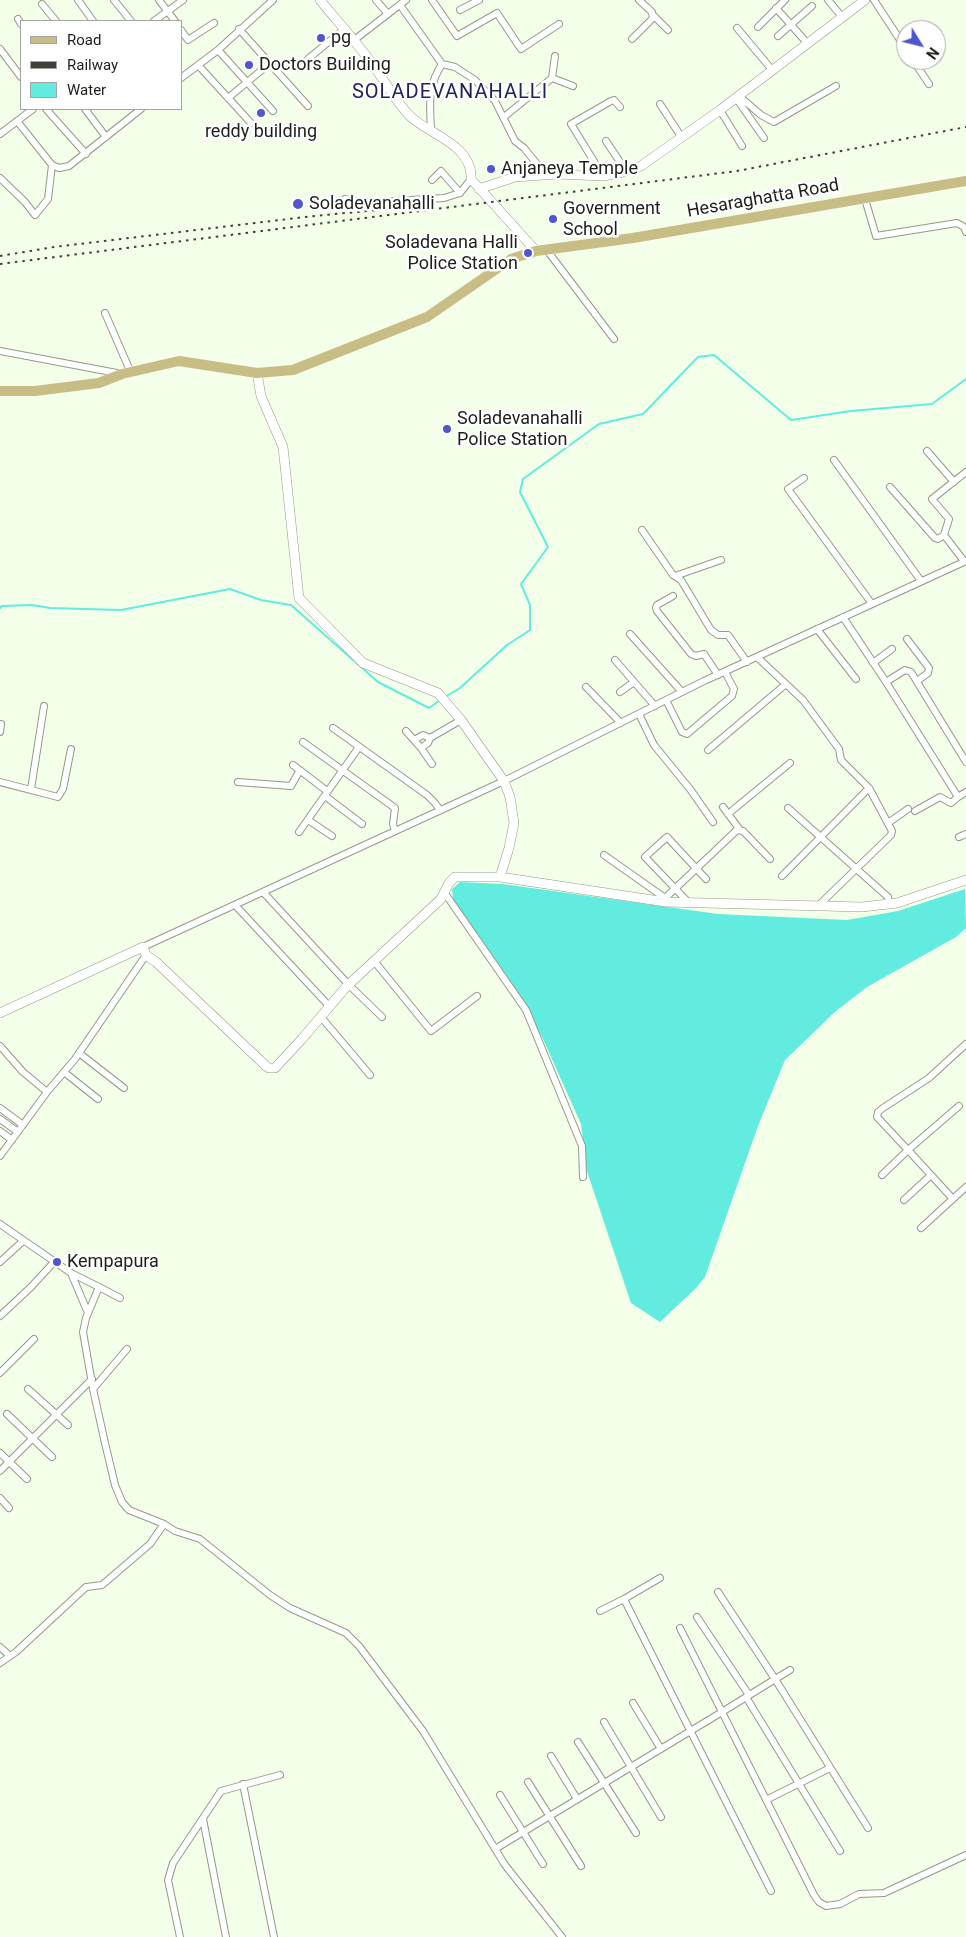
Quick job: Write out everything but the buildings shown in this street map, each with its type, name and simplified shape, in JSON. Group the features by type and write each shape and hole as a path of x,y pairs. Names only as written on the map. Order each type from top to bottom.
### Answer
{"main road":[{"name":"Hesaraghatta Road","path":"0,391 35,391 99,383 127,373 179,361 257,373 293,370 427,317 511,259 541,250 633,238 966,181"}],"street":[{"path":"78,0 91,20"},
{"path":"114,0 130,20"},
{"path":"159,0 174,20"},
{"path":"156,20 183,0"},
{"path":"182,77 218,50 273,0"},
{"path":"320,0 375,67 391,93 411,117 466,155 472,171 467,186 460,193 444,198 360,203 345,199"},
{"path":"376,0 388,14"},
{"path":"353,41 406,0"},
{"path":"432,0 457,36 497,12 522,49 559,24"},
{"path":"460,10 479,0"},
{"path":"639,0 668,30"},
{"path":"758,27 785,0"},
{"path":"828,0 843,18"},
{"path":"479,189 515,177 546,175 603,176 641,166 738,97 865,0"},
{"path":"874,0 896,34"},
{"path":"42,4 55,20"},
{"path":"400,5 442,64 455,68 476,80 495,101 515,141 524,148 546,175"},
{"path":"778,36 812,6"},
{"path":"776,8 808,44"},
{"path":"632,39 651,22 653,15"},
{"path":"182,31 188,40 214,23"},
{"path":"737,28 773,71"},
{"path":"239,29 308,106"},
{"path":"308,59 344,29"},
{"path":"0,49 20,76"},
{"path":"218,50 273,111"},
{"path":"504,117 552,78 554,56"},
{"path":"228,98 269,64"},
{"path":"431,130 431,86 434,76 442,64"},
{"path":"198,65 251,123"},
{"path":"920,70 929,84"},
{"path":"552,78 573,86"},
{"path":"738,97 761,115 774,122 836,86"},
{"path":"738,97 764,138"},
{"path":"603,176 571,124 610,101 614,100 620,107"},
{"path":"660,104 682,138"},
{"path":"0,134 32,110"},
{"path":"47,110 86,154"},
{"path":"86,110 106,138"},
{"path":"17,121 52,165 59,168 69,166 86,154 140,110"},
{"path":"720,110 742,146"},
{"path":"606,141 626,171"},
{"path":"0,178 25,202 35,215 48,199 52,165"},
{"path":"432,180 441,171 460,193"},
{"path":"471,178 479,189 541,250 614,340"},
{"path":"865,199 876,236 958,223 964,227 966,232"},
{"path":"0,351 127,373 105,313"},
{"path":"257,373 261,396 283,448 298,598 363,663 444,698 461,720 504,781 510,797 514,823 500,877"},
{"path":"927,451 954,482"},
{"path":"834,460 921,581"},
{"path":"890,487 935,538 938,539 944,535 949,519 932,499 966,472"},
{"path":"804,478 788,489 872,604"},
{"path":"642,530 672,575 681,580 711,630 718,635 728,635 746,662"},
{"path":"0,1014 145,951 235,904 504,781 682,692 965,561 944,535"},
{"path":"675,576 722,560"},
{"path":"666,700 682,732 687,734 732,696 734,689 704,654 696,656 691,654 657,611 657,605 673,596"},
{"path":"843,617 958,797"},
{"path":"818,629 856,680"},
{"path":"630,634 682,692"},
{"path":"907,639 929,668 928,673 917,681"},
{"path":"873,663 892,649"},
{"path":"757,657 803,700 839,748 841,760 869,788 892,831 891,835 818,906"},
{"path":"615,660 655,706"},
{"path":"886,682 905,670 912,672 966,762"},
{"path":"620,692 634,682"},
{"path":"708,750 786,684"},
{"path":"586,687 620,723"},
{"path":"31,789 44,706"},
{"path":"639,714 654,745 690,789 713,822"},
{"path":"421,748 428,743 430,738 461,720"},
{"path":"0,732 1,724"},
{"path":"333,728 427,795 440,810"},
{"path":"406,731 432,764"},
{"path":"414,740 423,735 430,738"},
{"path":"304,742 395,808 394,831"},
{"path":"299,832 359,747"},
{"path":"0,782 58,797 63,788 71,749"},
{"path":"728,814 790,763"},
{"path":"293,766 362,824"},
{"path":"238,782 291,786 300,770"},
{"path":"782,876 869,788"},
{"path":"915,811 940,797 951,804 966,792"},
{"path":"723,807 740,830 770,859"},
{"path":"788,808 888,897 889,904"},
{"path":"888,823 908,809"},
{"path":"308,820 332,836"},
{"path":"664,900 737,830 740,830"},
{"path":"688,902 645,858 667,837 706,879"},
{"path":"604,855 664,900"},
{"path":"145,951 269,1068 275,1068 322,1017 349,984 434,905 455,877 500,877 688,902 862,907 897,903 966,880"},
{"path":"263,892 382,1017"},
{"path":"444,892 526,1010 582,1146 583,1177"},
{"path":"235,904 330,1007"},
{"path":"0,1156 3,1147 12,1140 47,1092 79,1053 145,951"},
{"path":"374,961 432,1031 477,996"},
{"path":"322,1017 370,1075"},
{"path":"953,1199 877,1117 878,1112 929,1078 966,1044"},
{"path":"0,1046 24,1072 47,1092"},
{"path":"79,1053 124,1088"},
{"path":"64,1072 98,1099"},
{"path":"882,1175 959,1106"},
{"path":"0,1108 23,1125"},
{"path":"0,1119 18,1132"},
{"path":"0,1132 12,1140"},
{"path":"904,1200 931,1175"},
{"path":"921,1228 966,1187"},
{"path":"0,1224 71,1273 120,1298"},
{"path":"0,1262 23,1241"},
{"path":"0,1316 32,1287 55,1261"},
{"path":"71,1273 88,1313"},
{"path":"99,1287 88,1313 83,1332 93,1388 115,1485 122,1502 129,1510 207,1543 270,1595 290,1608 346,1633 359,1646 423,1731 505,1865 562,1937"},
{"path":"0,1372 34,1338"},
{"path":"93,1388 127,1349"},
{"path":"0,1471 92,1379"},
{"path":"28,1389 68,1425"},
{"path":"7,1414 52,1457"},
{"path":"0,1453 27,1479"},
{"path":"0,1498 10,1508"},
{"path":"0,1663 86,1587 102,1584 150,1544 164,1524"},
{"path":"600,1611 660,1578"},
{"path":"718,1592 868,1828"},
{"path":"624,1599 771,1891"},
{"path":"697,1617 748,1696 840,1851"},
{"path":"680,1628 819,1902 826,1906 840,1904 859,1894 884,1893 966,1855"},
{"path":"0,1647 10,1656"},
{"path":"495,1848 790,1670"},
{"path":"633,1703 661,1749"},
{"path":"604,1722 661,1817"},
{"path":"578,1742 636,1833"},
{"path":"551,1756 577,1800"},
{"path":"766,1800 830,1768"},
{"path":"180,1937 168,1880 173,1863 222,1792 243,1784 280,1775"},
{"path":"528,1782 581,1866"},
{"path":"243,1784 274,1937"},
{"path":"500,1795 543,1864"},
{"path":"203,1819 226,1937"}],"water":[{"path":"460,882 503,884 718,914 847,920 898,911 965,889 966,928 956,937 867,987 836,1011 785,1060 758,1126 705,1277 660,1322 631,1303 587,1171 581,1124 543,1039 511,982 453,899 452,889"}],"waterway":[{"path":"445,697 460,688 507,645 530,630 530,605 521,584 548,547 520,492 523,479 599,424 643,414 698,357 714,355 791,420 851,411 932,404 966,379"},
{"path":"0,608 2,606 32,605 50,608 121,610 230,589 261,600 291,605 378,682 429,708 439,701"}],"railway":[{"path":"0,264 737,171 966,127"},
{"path":"0,256 54,247 387,209"}],"place":[{"name":"pg","path":"321,38"},
{"name":"Doctors Building","path":"249,65"},
{"name":"reddy building","path":"261,113"},
{"name":"Anjaneya Temple","path":"491,169"},
{"name":"Soladevanahalli","path":"298,204"},
{"name":"Government School","path":"553,219"},
{"name":"Soladevana Halli Police Station","path":"528,253"},
{"name":"Soladevanahalli Police Station","path":"447,429"},
{"name":"Kempapura","path":"57,1262"}],"district":[{"name":"SOLADEVANAHALLI","path":"450,93"}]}
